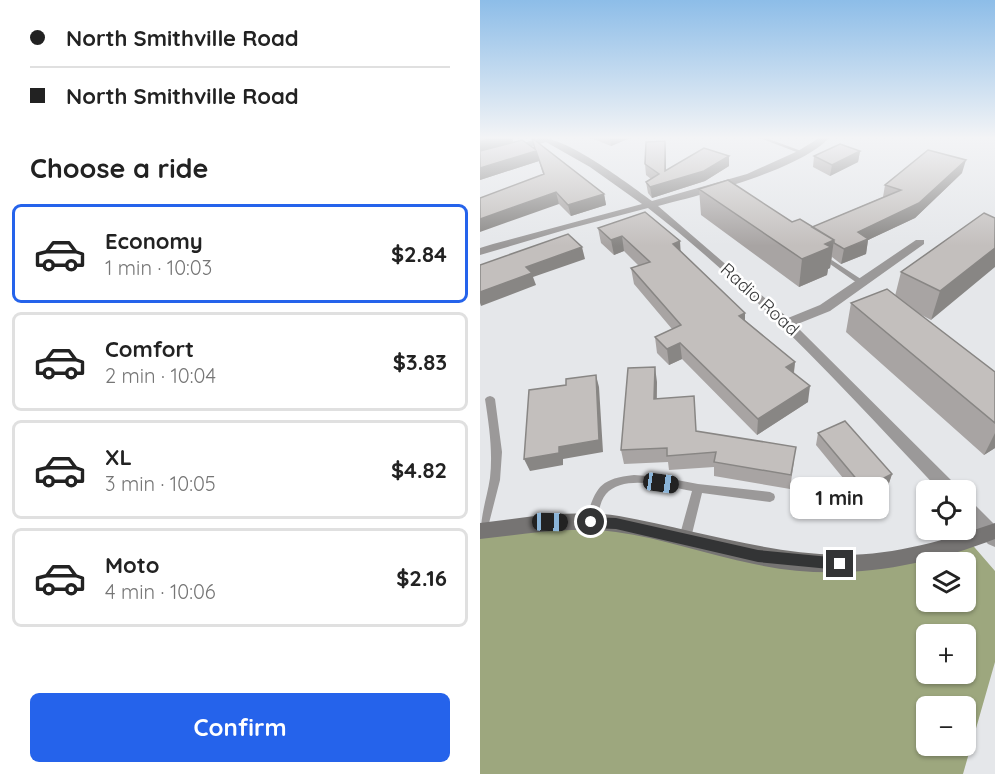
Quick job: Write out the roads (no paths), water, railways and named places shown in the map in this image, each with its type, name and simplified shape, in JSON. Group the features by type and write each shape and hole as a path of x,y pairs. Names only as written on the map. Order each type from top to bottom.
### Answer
{"main road":[{"path":"481,531 512,525 591,522 616,524 758,556 840,564 909,558 993,534"}],"street":[{"name":"Radio Road","path":"607,174 651,206 788,323 940,480"},
{"path":"480,252 555,229 651,206 752,174"},
{"path":"788,323 825,308 920,242"},
{"path":"976,518 993,534"}],"lane":[{"path":"716,187 726,193"},
{"path":"814,251 863,283"},
{"path":"481,531 495,480 497,452 490,399"},
{"path":"591,522 601,492 616,482 632,480 770,497"},
{"path":"685,538 698,488"}]}
